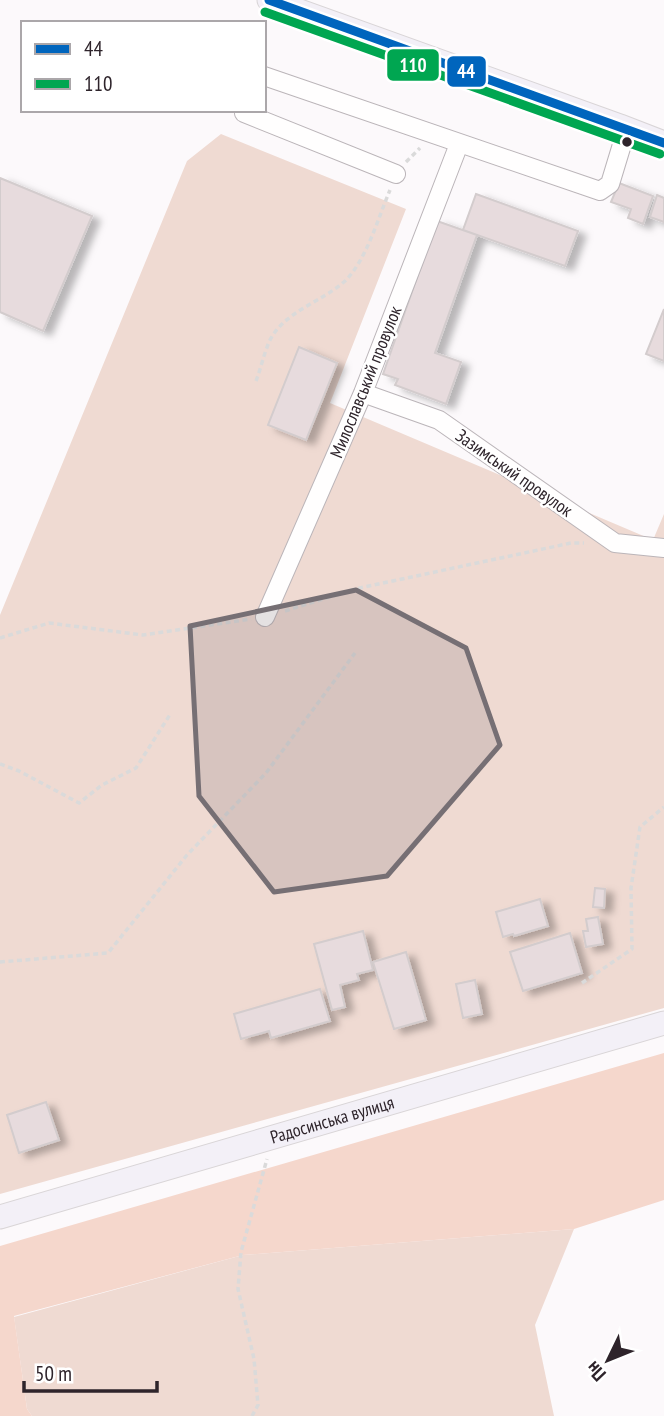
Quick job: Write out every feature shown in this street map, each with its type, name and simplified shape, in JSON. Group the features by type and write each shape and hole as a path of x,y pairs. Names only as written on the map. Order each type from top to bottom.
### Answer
{"main road":[{"path":"269,0 664,143"},
{"name":"Радосинська вулиця","path":"0,1217 664,1023"}],"street":[{"path":"266,77 600,191 610,184 627,128"},
{"path":"244,112 396,174"},
{"name":"Милославський провулок","path":"265,617 363,393 459,144"},
{"name":"Зазимський провулок","path":"363,393 439,420 615,543 664,548"}],"path":[{"path":"256,381 271,339 290,317 325,297 347,279 363,255 396,174 415,152 436,136"},
{"path":"0,638 49,623 143,635 265,617 369,587 571,543 615,543"},
{"path":"0,962 108,953 187,855 267,773 355,653"},
{"path":"0,764 19,771 79,803 102,785 136,768 171,713"},
{"path":"582,983 632,949 631,888 640,827 664,807"},
{"path":"252,1416 258,1405 254,1359 238,1289 241,1252 272,1138"}],"highlighted area":[{"path":"356,590 466,648 500,745 387,876 274,892 199,796 190,626"}],"shaded area":[{"path":"221,134 406,209 330,403 653,540 664,514 664,1008 0,1194 0,615 187,161"},
{"path":"664,1053 664,1200 574,1229 243,1255 14,1316 27,1409 32,1416 0,1416 0,1246"},
{"path":"574,1229 535,1325 554,1416 32,1416 27,1409 14,1317 243,1255"}],"building":[{"path":"0,178 92,216 43,331 0,312"},
{"path":"619,183 653,196 643,224 628,218 631,209 611,202"},
{"path":"476,194 578,231 565,266 463,230"},
{"path":"657,195 664,198 664,222 650,217"},
{"path":"437,221 477,235 435,353 461,362 446,404 395,385 398,379 383,374"},
{"path":"664,309 664,361 646,354"},
{"path":"299,347 337,363 306,440 268,425"},
{"path":"595,888 605,889 604,908 593,907"},
{"path":"540,899 548,926 503,937 496,912"},
{"path":"598,917 603,944 586,947 583,931 588,931 586,919"},
{"path":"363,931 373,970 357,974 359,980 340,985 345,1007 332,1010 314,944"},
{"path":"570,933 582,973 523,991 510,952"},
{"path":"406,952 426,1020 394,1029 373,962"},
{"path":"475,980 482,1014 463,1018 456,984"},
{"path":"320,989 330,1021 271,1038 269,1031 241,1039 234,1014"},
{"path":"46,1102 59,1140 19,1153 7,1115"}],"transit line":[{"name":"44","path":"269,0 664,143"},
{"name":"110","path":"265,12 660,154"}]}
